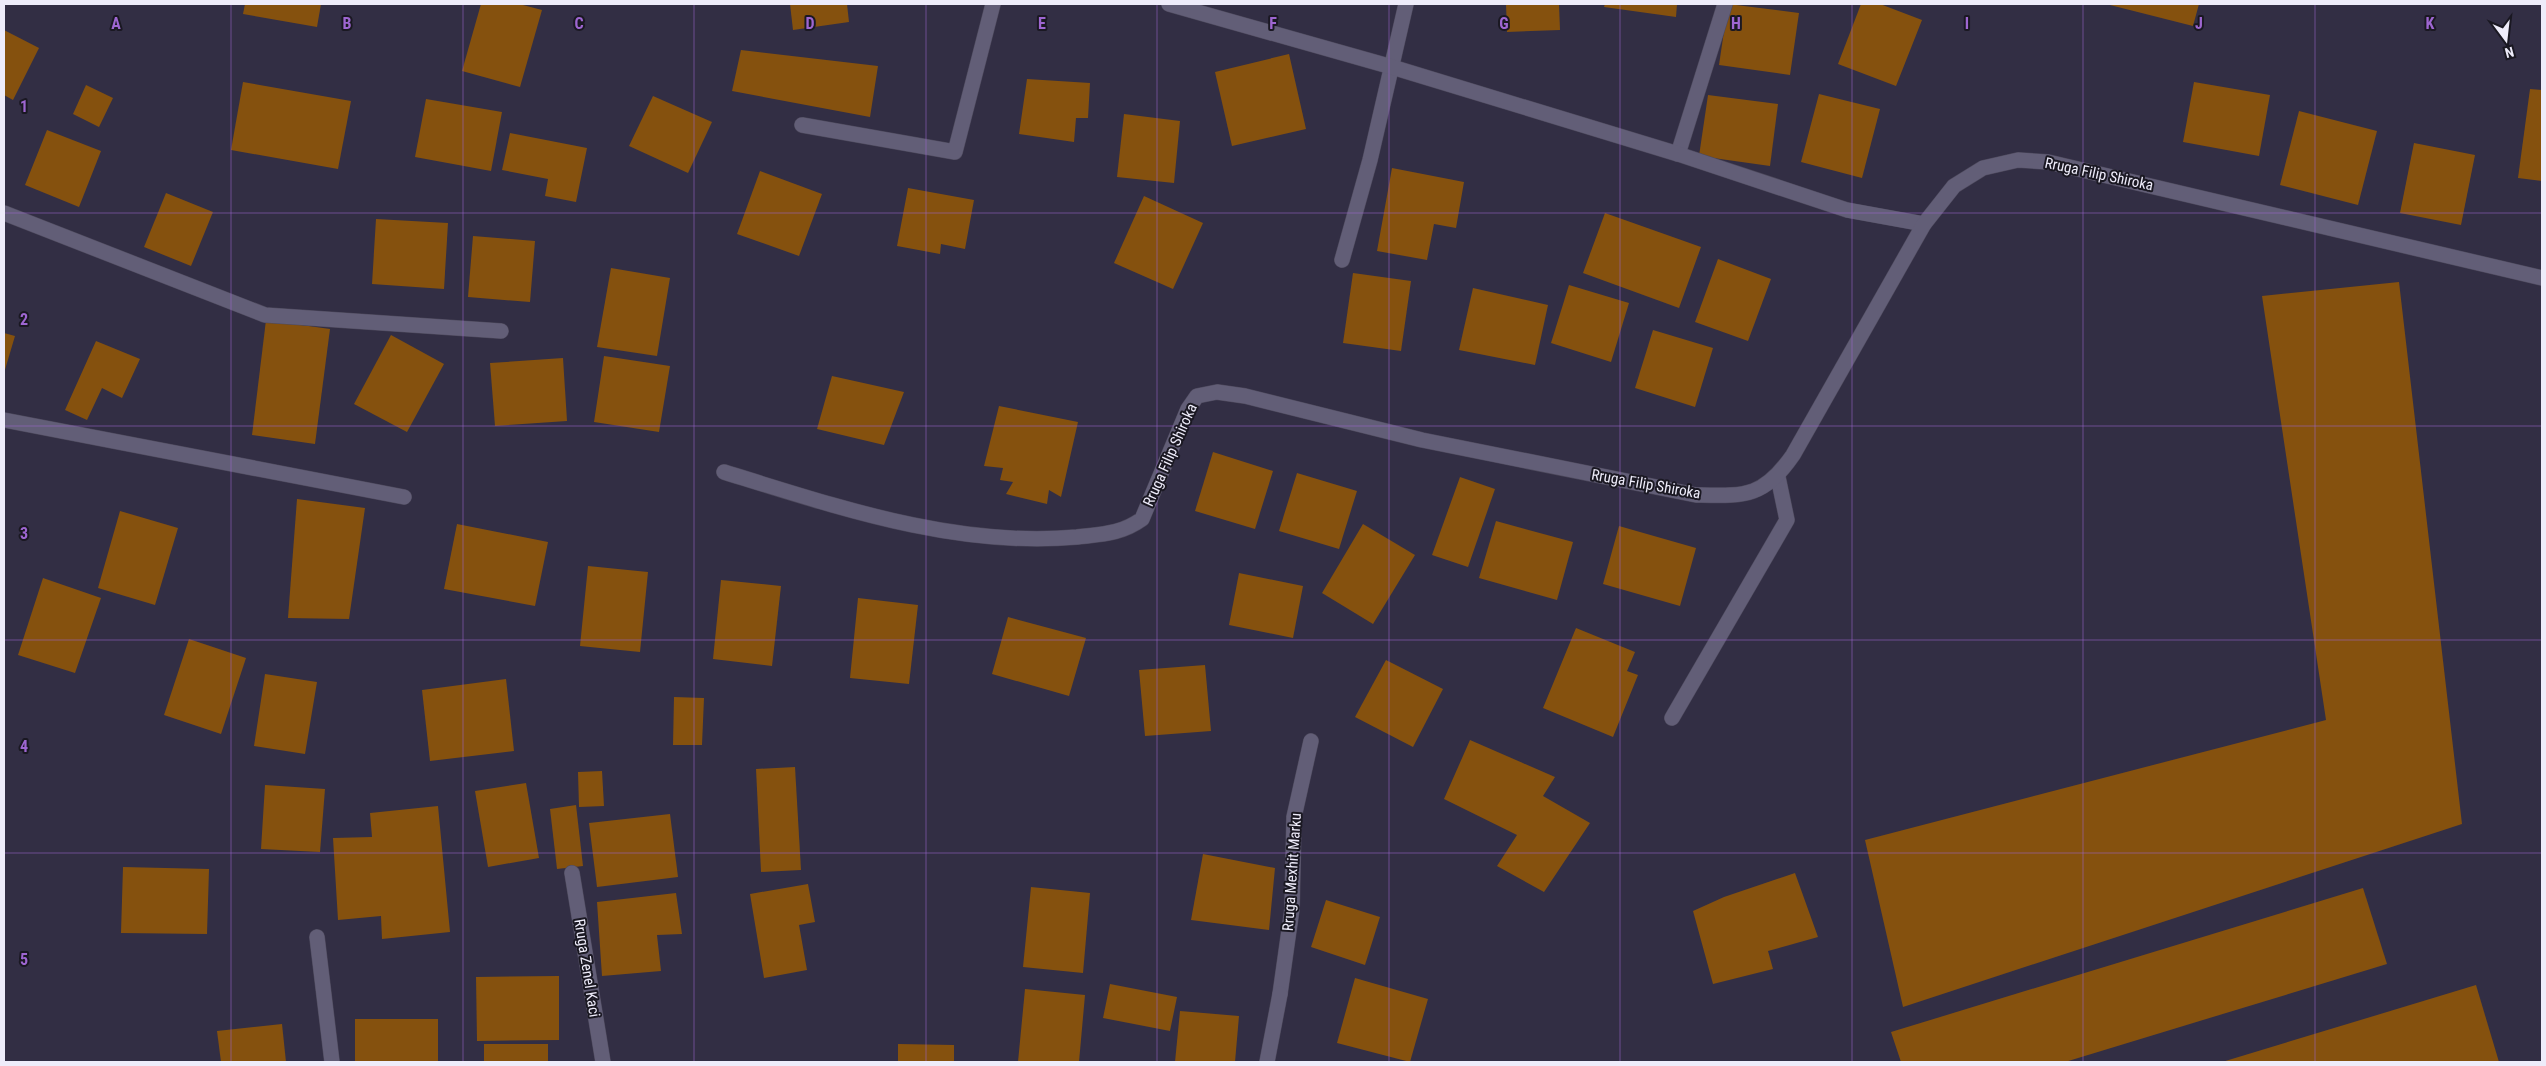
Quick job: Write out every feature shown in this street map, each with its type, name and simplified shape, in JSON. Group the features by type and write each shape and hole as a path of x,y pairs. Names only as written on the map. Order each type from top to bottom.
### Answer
{"street":[{"path":"802,125 955,152 993,4"},
{"path":"1169,4 1193,7 1392,67 1678,154 1847,210 1924,224"},
{"path":"1342,260 1370,160 1406,4"},
{"path":"1678,154 1725,4"},
{"name":"Rruga Filip Shiroka","path":"724,472 855,513 937,530 1005,538 1056,538 1105,534 1128,529 1142,519 1188,409 1197,396 1217,392 1245,396 1422,440 1696,495 1728,496 1756,491 1778,477 1793,455 1924,224 1954,186 1983,168 2018,160 2048,162 2542,278"},
{"path":"4,213 265,315 501,331"},
{"path":"4,420 404,497"},
{"path":"1672,718 1786,520 1778,477"},
{"name":"Rruga Mexhit Marku","path":"1267,1062 1280,994 1292,909 1294,818 1312,741"},
{"name":"Rruga Zenel Kaci","path":"572,873 603,1062"},
{"path":"317,937 332,1062"}],"building":[{"path":"245,4 321,4 317,27 243,14"},
{"path":"481,4 519,4 542,10 520,87 462,71"},
{"path":"790,4 847,4 849,22 793,30"},
{"path":"1506,4 1559,4 1560,30 1507,32"},
{"path":"1605,4 1677,4 1676,17 1604,7"},
{"path":"1728,4 1799,13 1790,75 1719,65"},
{"path":"1861,4 1880,4 1922,20 1896,86 1838,64"},
{"path":"2106,4 2199,4 2193,26"},
{"path":"4,30 39,48 13,100 4,95"},
{"path":"741,50 878,66 870,117 732,91"},
{"path":"1289,54 1306,129 1232,146 1215,72"},
{"path":"1027,79 1090,83 1088,118 1076,118 1074,142 1019,134"},
{"path":"243,82 351,101 338,169 231,150"},
{"path":"2194,82 2270,95 2259,156 2183,142"},
{"path":"86,85 113,98 99,127 73,114"},
{"path":"2530,89 2542,90 2542,181 2518,178"},
{"path":"1819,94 1880,109 1862,178 1801,162"},
{"path":"1708,95 1778,104 1770,166 1699,156"},
{"path":"653,96 712,122 688,173 629,146"},
{"path":"426,99 502,112 491,171 415,157"},
{"path":"2299,111 2377,131 2358,205 2280,185"},
{"path":"1124,114 1180,121 1174,183 1117,177"},
{"path":"47,130 101,151 79,207 25,185"},
{"path":"510,133 587,148 576,202 545,196 548,179 502,170"},
{"path":"2414,143 2475,155 2461,225 2400,213"},
{"path":"1392,168 1464,182 1456,228 1434,224 1427,260 1377,251"},
{"path":"760,171 822,194 799,256 737,234"},
{"path":"908,188 974,200 965,249 941,244 940,254 897,246"},
{"path":"166,193 213,212 191,266 144,247"},
{"path":"1144,196 1203,223 1173,289 1114,263"},
{"path":"1605,213 1701,247 1679,308 1583,273"},
{"path":"376,219 448,223 444,289 372,284"},
{"path":"473,236 535,241 530,302 468,297"},
{"path":"1718,259 1771,279 1748,341 1695,322"},
{"path":"611,268 670,278 657,356 597,347"},
{"path":"1353,273 1411,281 1401,351 1343,343"},
{"path":"2399,282 2462,824 1903,1007 1865,840 2326,720 2262,296"},
{"path":"1569,285 1629,303 1611,362 1551,343"},
{"path":"1473,288 1548,305 1535,365 1459,350"},
{"path":"266,320 330,329 315,444 252,435"},
{"path":"1653,330 1713,348 1695,407 1635,388"},
{"path":"4,333 15,336 4,373"},
{"path":"391,335 444,364 407,432 354,404"},
{"path":"96,341 140,359 122,398 102,388 87,420 65,410"},
{"path":"604,356 670,366 659,432 594,422"},
{"path":"563,358 567,421 495,426 490,363"},
{"path":"832,376 904,392 884,445 817,429"},
{"path":"999,406 1078,422 1061,497 1049,490 1047,504 1006,494 1013,482 1000,480 1003,468 984,466"},
{"path":"1213,452 1273,471 1255,529 1195,511"},
{"path":"1297,473 1357,491 1339,549 1279,531"},
{"path":"1460,477 1495,489 1468,567 1432,555"},
{"path":"297,499 365,508 349,619 288,618"},
{"path":"120,511 178,528 155,605 98,588"},
{"path":"1496,521 1573,542 1557,600 1479,578"},
{"path":"457,524 548,542 535,606 444,589"},
{"path":"1363,524 1415,555 1373,624 1322,593"},
{"path":"1619,526 1696,548 1680,606 1603,584"},
{"path":"588,566 648,572 640,652 580,646"},
{"path":"1239,573 1303,586 1293,638 1229,625"},
{"path":"43,578 101,598 75,673 18,655"},
{"path":"721,580 781,586 772,666 713,659"},
{"path":"858,598 918,605 909,684 850,678"},
{"path":"1008,617 1086,638 1069,696 992,674"},
{"path":"1576,628 1635,652 1627,671 1638,675 1613,737 1543,708"},
{"path":"189,639 246,658 221,734 164,715"},
{"path":"1386,660 1443,689 1413,747 1355,717"},
{"path":"1205,665 1211,731 1145,736 1139,670"},
{"path":"265,674 317,682 305,754 254,746"},
{"path":"506,679 514,751 430,761 422,690"},
{"path":"674,697 704,698 702,745 673,745"},
{"path":"1470,740 1555,777 1543,796 1590,823 1544,892 1497,866 1517,835 1444,799"},
{"path":"795,767 801,870 761,872 756,769"},
{"path":"602,771 604,806 579,807 578,772"},
{"path":"526,783 539,858 488,867 475,791"},
{"path":"265,785 325,789 320,852 261,849"},
{"path":"576,805 583,866 557,869 550,809"},
{"path":"438,806 450,932 382,939 381,916 338,920 333,838 372,837 370,813"},
{"path":"670,814 678,877 597,887 589,823"},
{"path":"1203,854 1275,868 1269,930 1191,920"},
{"path":"123,867 209,869 207,934 121,933"},
{"path":"1795,873 1818,937 1768,951 1773,969 1713,984 1693,911 1724,897"},
{"path":"808,884 815,922 799,925 807,970 764,978 750,894"},
{"path":"1031,887 1090,893 1083,973 1023,967"},
{"path":"2363,888 2387,964 2065,1062 1901,1062 1891,1032"},
{"path":"676,893 682,934 657,935 661,971 602,976 597,902"},
{"path":"1326,900 1380,917 1365,965 1311,947"},
{"path":"559,976 559,1040 477,1041 476,977"},
{"path":"1355,978 1428,999 1410,1062 1337,1043"},
{"path":"1110,984 1177,997 1170,1031 1103,1018"},
{"path":"2476,985 2499,1062 2222,1062"},
{"path":"1025,989 1085,995 1079,1062 1018,1062"},
{"path":"1180,1011 1239,1016 1235,1062 1175,1062"},
{"path":"355,1019 438,1019 438,1062 355,1062"},
{"path":"282,1024 286,1062 221,1062 217,1031"},
{"path":"484,1044 548,1044 548,1062 484,1062"},
{"path":"898,1044 954,1045 954,1062 898,1062"}]}
